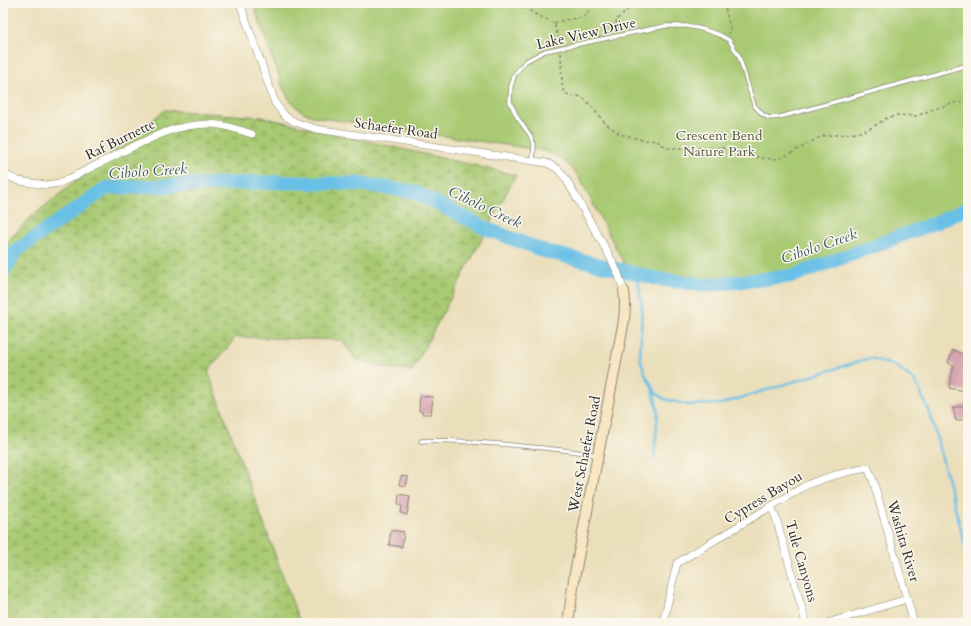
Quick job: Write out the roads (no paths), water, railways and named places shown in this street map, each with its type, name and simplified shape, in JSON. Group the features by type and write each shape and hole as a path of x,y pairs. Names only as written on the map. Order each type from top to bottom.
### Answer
{"street":[{"name":"Schaefer Road","path":"240,3 275,103 285,116 295,122 316,129 546,163 558,169 566,179 618,273 624,291"},
{"name":"Raf Burnette","path":"3,174 19,181 46,185 60,183 151,137 168,130 211,124 228,126 252,134"},
{"name":"West Schaefer Road","path":"568,623 575,573 625,317 626,302 624,291"},
{"name":"Cypress Bayou","path":"663,623 677,563 815,481 850,471 868,468"},
{"name":"Washita River","path":"868,468 873,480 914,623"},
{"name":"Tule Canyons","path":"771,506 776,518 806,623"},
{"path":"827,623 907,599"}],"lane":[{"name":"Lake View Drive","path":"533,161 534,145 530,135 517,117 510,102 511,86 514,74 526,60 545,51 665,26 687,26 720,34 729,40 739,56 754,105 762,114 769,118 780,117 968,65"},
{"path":"421,441 536,447 598,455"}],"waterway":[{"name":"Cibolo Creek","path":"3,272 17,250 107,188 277,182 360,184 415,192 485,228 544,251 658,279 706,285 793,276 935,223 968,208"},
{"path":"637,274 642,306 640,358 645,374 656,393 664,399 689,405 721,404 870,358 896,366 915,381 930,413 968,556"},
{"path":"652,387 658,411 654,458"}],"park label":[{"name":"Crescent Bend Nature Park","path":"719,144"}]}
